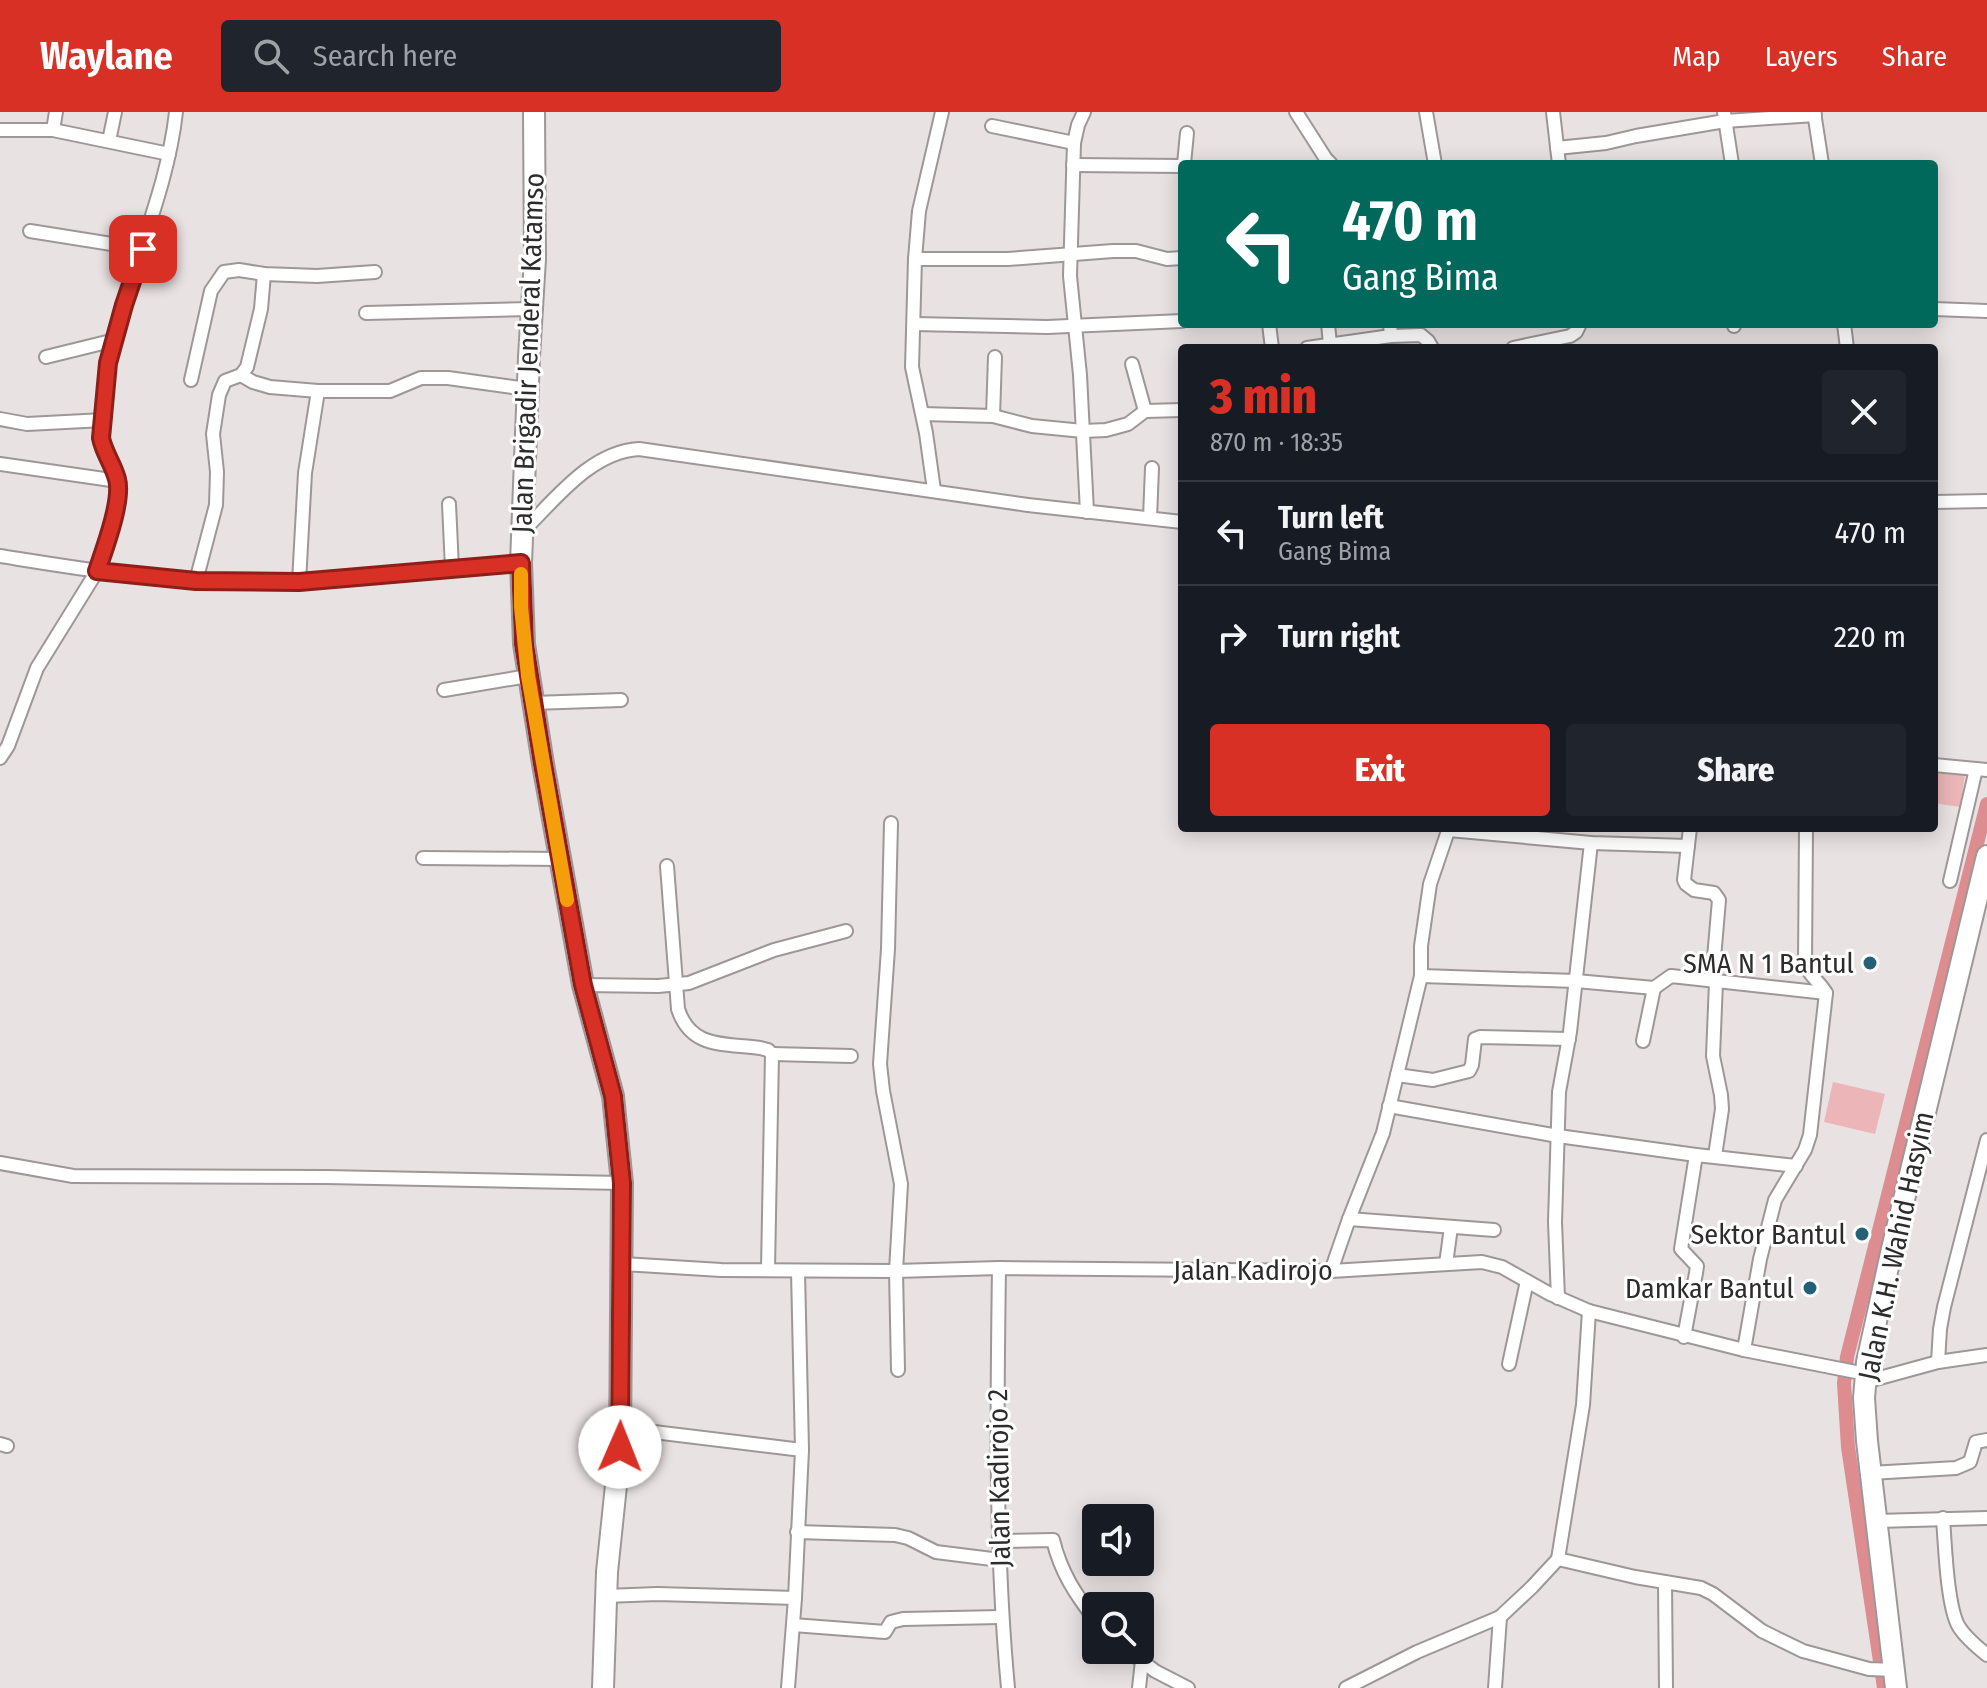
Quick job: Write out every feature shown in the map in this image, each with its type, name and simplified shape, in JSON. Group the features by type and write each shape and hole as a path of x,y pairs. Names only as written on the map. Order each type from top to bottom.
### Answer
{"main road":[{"name":"Jalan Brigadir Jenderal Katamso","path":"534,112 535,259 527,389 522,619 528,676 583,985 613,1096 622,1183 621,1428 606,1596 603,1688"},
{"name":"Jalan K.H. Wahid Hasyim","path":"1893,1676 1870,1473 1864,1377 1895,1234 1987,856"}],"street":[{"path":"53,130 56,112"},
{"path":"109,141 115,112"},
{"path":"0,758 8,746 43,656 97,571 108,539 117,501 118,481 103,450 101,438 108,363 169,154 176,112"},
{"path":"934,490 923,414 912,367 919,211 942,112"},
{"path":"1084,112 1074,143 1070,276 1087,512"},
{"path":"1296,112 1327,160"},
{"path":"1426,112 1434,160"},
{"path":"1553,112 1558,160"},
{"path":"1557,148 1606,143 1724,116 1814,113 1821,160"},
{"path":"1724,116 1731,160"},
{"path":"992,126 1074,143"},
{"path":"0,130 53,130 169,154"},
{"path":"1184,160 1187,133"},
{"path":"1073,165 1178,165"},
{"path":"30,231 143,249"},
{"path":"915,259 1008,259 1093,251 1136,251 1163,258 1178,258"},
{"path":"191,380 211,291 224,272 317,276 375,272"},
{"path":"196,581 216,505 213,434 219,395 225,381 241,375 247,367 261,309 264,274"},
{"path":"366,313 531,309"},
{"path":"1938,309 1987,311"},
{"path":"914,324 1047,327 1178,321"},
{"path":"1328,328 1330,344 1391,330 1421,335 1430,344"},
{"path":"1532,344 1565,337 1578,328"},
{"path":"46,357 115,340"},
{"path":"993,416 995,357"},
{"path":"1132,364 1145,411"},
{"path":"241,375 270,387 318,391 390,391 421,378 448,378 527,389"},
{"path":"299,582 305,473 318,391"},
{"path":"923,414 993,416 1032,426 1083,431 1121,427 1145,411 1178,410"},
{"path":"0,419 27,424 104,420"},
{"path":"522,532 589,468 627,450 654,450 1087,512 1178,522"},
{"path":"0,464 118,481"},
{"path":"1150,518 1152,468"},
{"path":"1938,502 1987,501"},
{"path":"449,504 452,568"},
{"path":"0,556 97,571 196,581 299,582 521,563"},
{"path":"444,690 528,676"},
{"path":"533,703 621,700"},
{"path":"1938,765 1982,770 1950,881"},
{"path":"891,823 888,949 880,1064 901,1184 896,1271 898,1370"},
{"path":"1331,1271 1379,1145 1421,976 1421,946 1432,876 1448,832"},
{"path":"1479,832 1591,843 1688,846"},
{"path":"1690,832 1683,874 1686,884 1694,890 1714,893 1719,898 1713,1056 1722,1109 1715,1156"},
{"path":"1744,1350 1760,1259 1775,1200 1805,1150 1813,1120 1826,993 1805,963 1806,832"},
{"path":"1558,1298 1555,1222 1559,1092 1569,1039 1591,843"},
{"path":"423,858 560,859"},
{"path":"667,866 678,1009 687,1029 705,1040 760,1048 772,1054 851,1056"},
{"path":"583,985 676,986 774,950 846,931"},
{"path":"1421,976 1576,981 1654,988 1671,976 1826,993"},
{"path":"1643,1041 1654,988"},
{"path":"1397,1075 1427,1080 1465,1073 1472,1065 1475,1039 1480,1037 1569,1039"},
{"path":"768,1269 772,1054"},
{"path":"1389,1106 1558,1136 1796,1166"},
{"path":"1938,1362 1944,1307 1987,1140"},
{"path":"1684,1337 1697,1266 1681,1249 1696,1155"},
{"path":"0,1163 73,1176 622,1183"},
{"path":"1349,1219 1494,1230"},
{"path":"1446,1264 1451,1227"},
{"name":"Jalan Kadirojo","path":"623,1264 798,1271 999,1268 1331,1271 1482,1262 1516,1274 1558,1298 1589,1311 1684,1337 1844,1370 1864,1377"},
{"name":"Jalan Kadirojo 2","path":"999,1268 997,1390 1001,1617 1008,1688"},
{"path":"788,1688 802,1450 798,1271"},
{"path":"1509,1364 1527,1281"},
{"path":"1346,1688 1417,1652 1500,1617 1558,1559 1583,1405 1589,1311"},
{"path":"1864,1377 1987,1355"},
{"path":"621,1428 802,1450"},
{"path":"1870,1473 1967,1465 1974,1444 1987,1440"},
{"path":"1943,1518 1956,1620 1971,1642 1987,1655"},
{"path":"1876,1521 1987,1518"},
{"path":"797,1532 895,1535 936,1552 1000,1560"},
{"path":"1000,1541 1053,1540 1056,1555 1082,1602"},
{"path":"1558,1559 1706,1591 1753,1626 1803,1651 1893,1676"},
{"path":"1665,1582 1666,1688"},
{"path":"606,1596 657,1594 795,1598"},
{"path":"793,1625 885,1632 891,1622 903,1619 1001,1617"},
{"path":"1495,1688 1500,1617"},
{"path":"1139,1688 1142,1664"},
{"path":"1146,1664 1188,1688"}],"shaded area":[{"path":"1938,771 1965,774 1960,807 1938,804"},
{"path":"1833,1082 1885,1094 1875,1134 1824,1122"}],"waterway":[{"path":"1884,1688 1848,1447 1844,1383 1847,1357 1987,804"}],"slow traffic":[{"path":"521,574 528,676 567,900"}],"place":[{"name":"SMA N 1 Bantul","path":"1870,963"},
{"name":"Sektor Bantul","path":"1862,1234"},
{"name":"Damkar Bantul","path":"1810,1288"}],"route":[{"path":"143,249 108,363 101,438 103,450 118,481 117,501 97,571 196,581 299,582 521,563 524,644 543,764 583,985 613,1096 622,1183 620,1447"}]}
